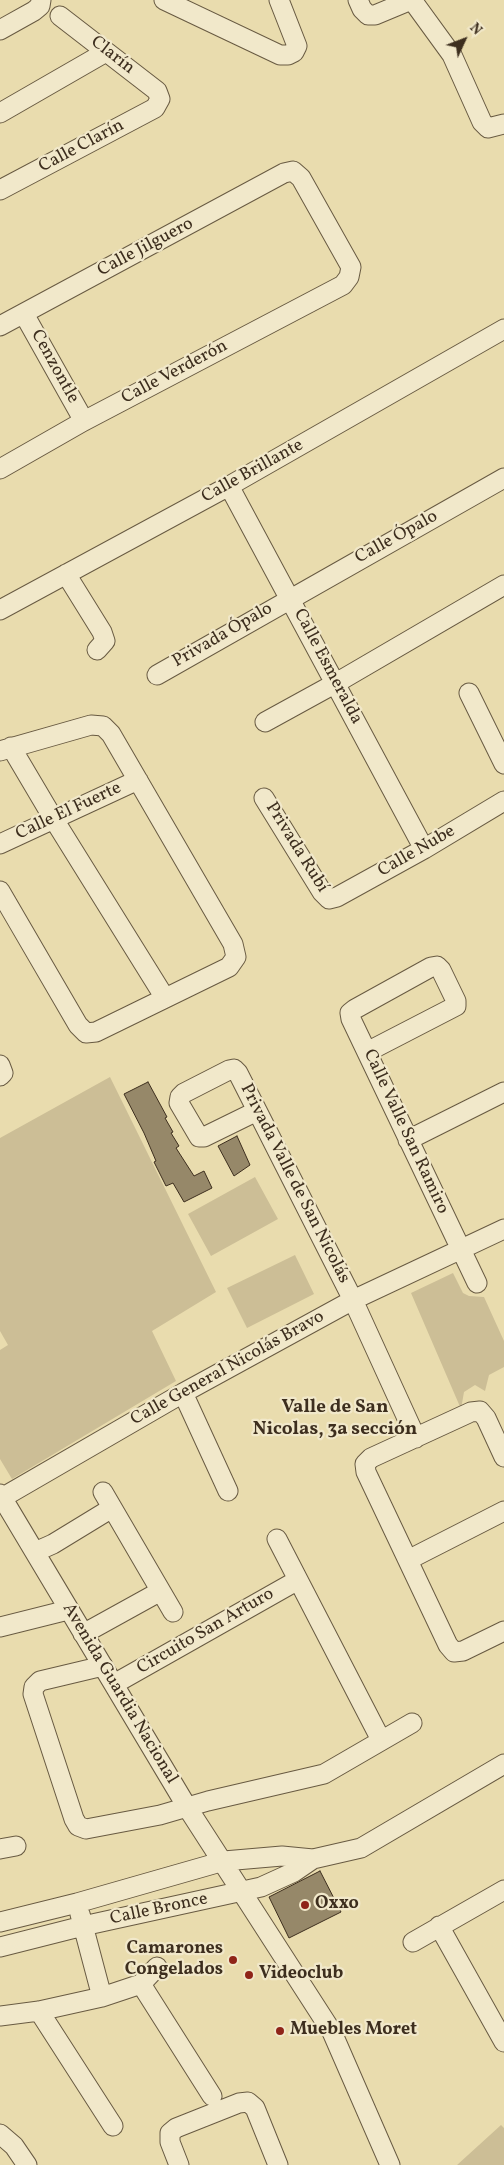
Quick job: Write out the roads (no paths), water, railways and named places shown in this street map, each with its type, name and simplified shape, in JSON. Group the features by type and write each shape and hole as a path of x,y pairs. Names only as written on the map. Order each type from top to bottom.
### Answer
{"street":[{"path":"0,30 34,11 40,6 41,0"},
{"path":"164,0 280,55 288,55 294,52 297,46 279,0"},
{"path":"197,0 203,18"},
{"path":"363,7 375,15 412,0 452,55 482,122 488,128 504,124"},
{"name":"Clarín","path":"60,16 157,91 160,99"},
{"path":"0,113 106,52"},
{"name":"Calle Clarín","path":"0,190 155,108 160,99"},
{"name":"Calle Verderón","path":"0,469 84,421 343,285 349,277 350,267 301,178 293,171"},
{"name":"Calle Jilguero","path":"0,326 284,173 293,171"},
{"name":"Cenzontle","path":"24,314 84,421"},
{"name":"Calle Brillante","path":"0,610 229,486 504,329"},
{"name":"Calle Ópalo","path":"290,598 504,478"},
{"name":"Calle Esmeralda","path":"229,486 424,849"},
{"path":"66,574 102,632 105,641 97,650"},
{"path":"265,722 336,684 504,585"},
{"name":"Privada Ópalo","path":"157,675 290,598"},
{"path":"469,692 504,764"},
{"path":"0,891 78,1026 86,1034 96,1032 229,967 236,957 233,944 111,734 103,726 91,725 6,749 52,818 165,998"},
{"name":"Calle El Fuerte","path":"0,844 52,818 138,780"},
{"name":"Privada Rubí","path":"264,798 328,899"},
{"name":"Calle Nube","path":"328,899 337,897 424,849 504,801"},
{"name":"Calle Valle San Ramiro","path":"367,1052 453,1010 456,1002 441,970 437,966 431,967 350,1013 351,1019 477,1283"},
{"path":"0,1064 3,1073 0,1076"},
{"name":"Privada Valle de San Nicolás","path":"257,1111 204,1137 199,1137 194,1132 179,1103 180,1097 184,1093 234,1069 238,1073 353,1300 416,1438"},
{"path":"408,1140 504,1092"},
{"name":"Calle General Nicolás Bravo","path":"1,1497 183,1393 353,1300 504,1229"},
{"path":"183,1393 228,1491"},
{"path":"504,1457 486,1418 480,1411 471,1412 371,1458 365,1464 366,1472 448,1645 454,1652 463,1651 504,1631"},
{"name":"Avenida Guardia Nacional","path":"1,1497 188,1807 332,2032 390,2165"},
{"path":"34,1552 53,1544 108,1500 159,1592 173,1612"},
{"path":"408,1560 504,1511"},
{"path":"276,1539 381,1740"},
{"name":"Circuito San Arturo","path":"114,1684 298,1580"},
{"path":"82,1634 159,1592"},
{"path":"0,1627 68,1610"},
{"path":"102,1666 40,1682 34,1687 33,1694 74,1819 78,1826 86,1829 160,1815 208,1801 324,1774 412,1723"},
{"name":"Calle Bronce","path":"0,1922 77,1904 224,1861 282,1856 313,1859 361,1848 504,1764"},
{"name":"Calle Bronce","path":"0,1947 83,1926 244,1892 294,1872 313,1859"},
{"path":"413,1942 504,1890"},
{"path":"77,1904 102,1997"},
{"path":"439,1926 504,2042"},
{"path":"0,2016 39,2011 102,1997 141,1984 157,1967"},
{"path":"141,1984 212,2096"},
{"path":"39,2011 113,2126"},
{"path":"180,2165 170,2142 170,2133 176,2128 239,2103 248,2102 255,2108 278,2165"},
{"path":"0,2134 14,2146 27,2165"}],"place":[{"name":"Oxxo","path":"305,1905"},
{"name":"Camarones Congelados","path":"233,1960"},
{"name":"Videoclub","path":"249,1975"},
{"name":"Muebles Moret","path":"280,2031"}],"district":[{"name":"Valle de San Nicolas, 3a sección","path":"335,1420"}]}
